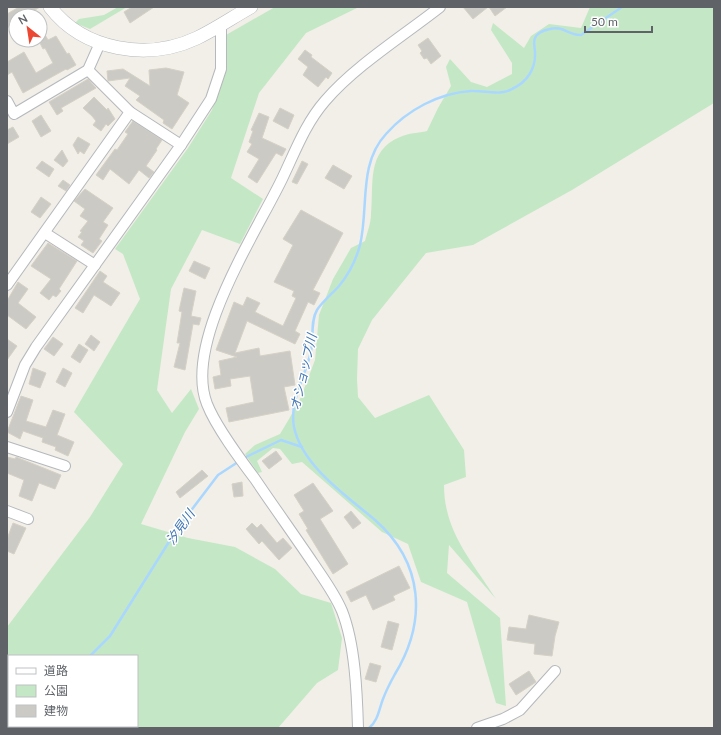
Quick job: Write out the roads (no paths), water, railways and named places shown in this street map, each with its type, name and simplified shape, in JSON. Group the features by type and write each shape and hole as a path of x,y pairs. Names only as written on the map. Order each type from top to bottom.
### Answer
{"street":[{"path":"50,7 73,30 100,43 114,48 128,50 162,48 197,38 250,7"},
{"path":"358,728 350,638 342,611 330,588 244,464 206,403 203,386 203,367 206,348 218,306 235,266 282,180 305,128 323,103 335,90 357,71 440,7"},
{"path":"7,412 12,386 36,347 181,145 211,99 221,69 221,24"},
{"path":"7,101 14,114 88,70 100,43"},
{"path":"88,70 130,112 181,145"},
{"path":"7,285 130,112"},
{"path":"45,233 95,265"},
{"path":"7,447 65,466"},
{"path":"7,511 28,519"},
{"path":"476,728 504,719 520,710 555,671"}],"waterway":[{"name":"オショップ川","path":"369,728 376,718 387,690 405,654 412,634 416,613 415,593 411,574 403,555 391,537 375,520 327,479 306,455 299,441 294,427 294,407 309,360 315,315 317,310 343,281 354,261 363,231 366,187 371,159 377,146 394,125 424,104 447,95 471,91 502,92 512,89 522,83 530,74 535,58 534,40 539,33 558,28 573,34 581,35 622,7"},
{"name":"汐見川","path":"242,459 281,440 302,447"},
{"name":"汐見川","path":"91,655 110,636 177,529 218,475 238,462"}]}
